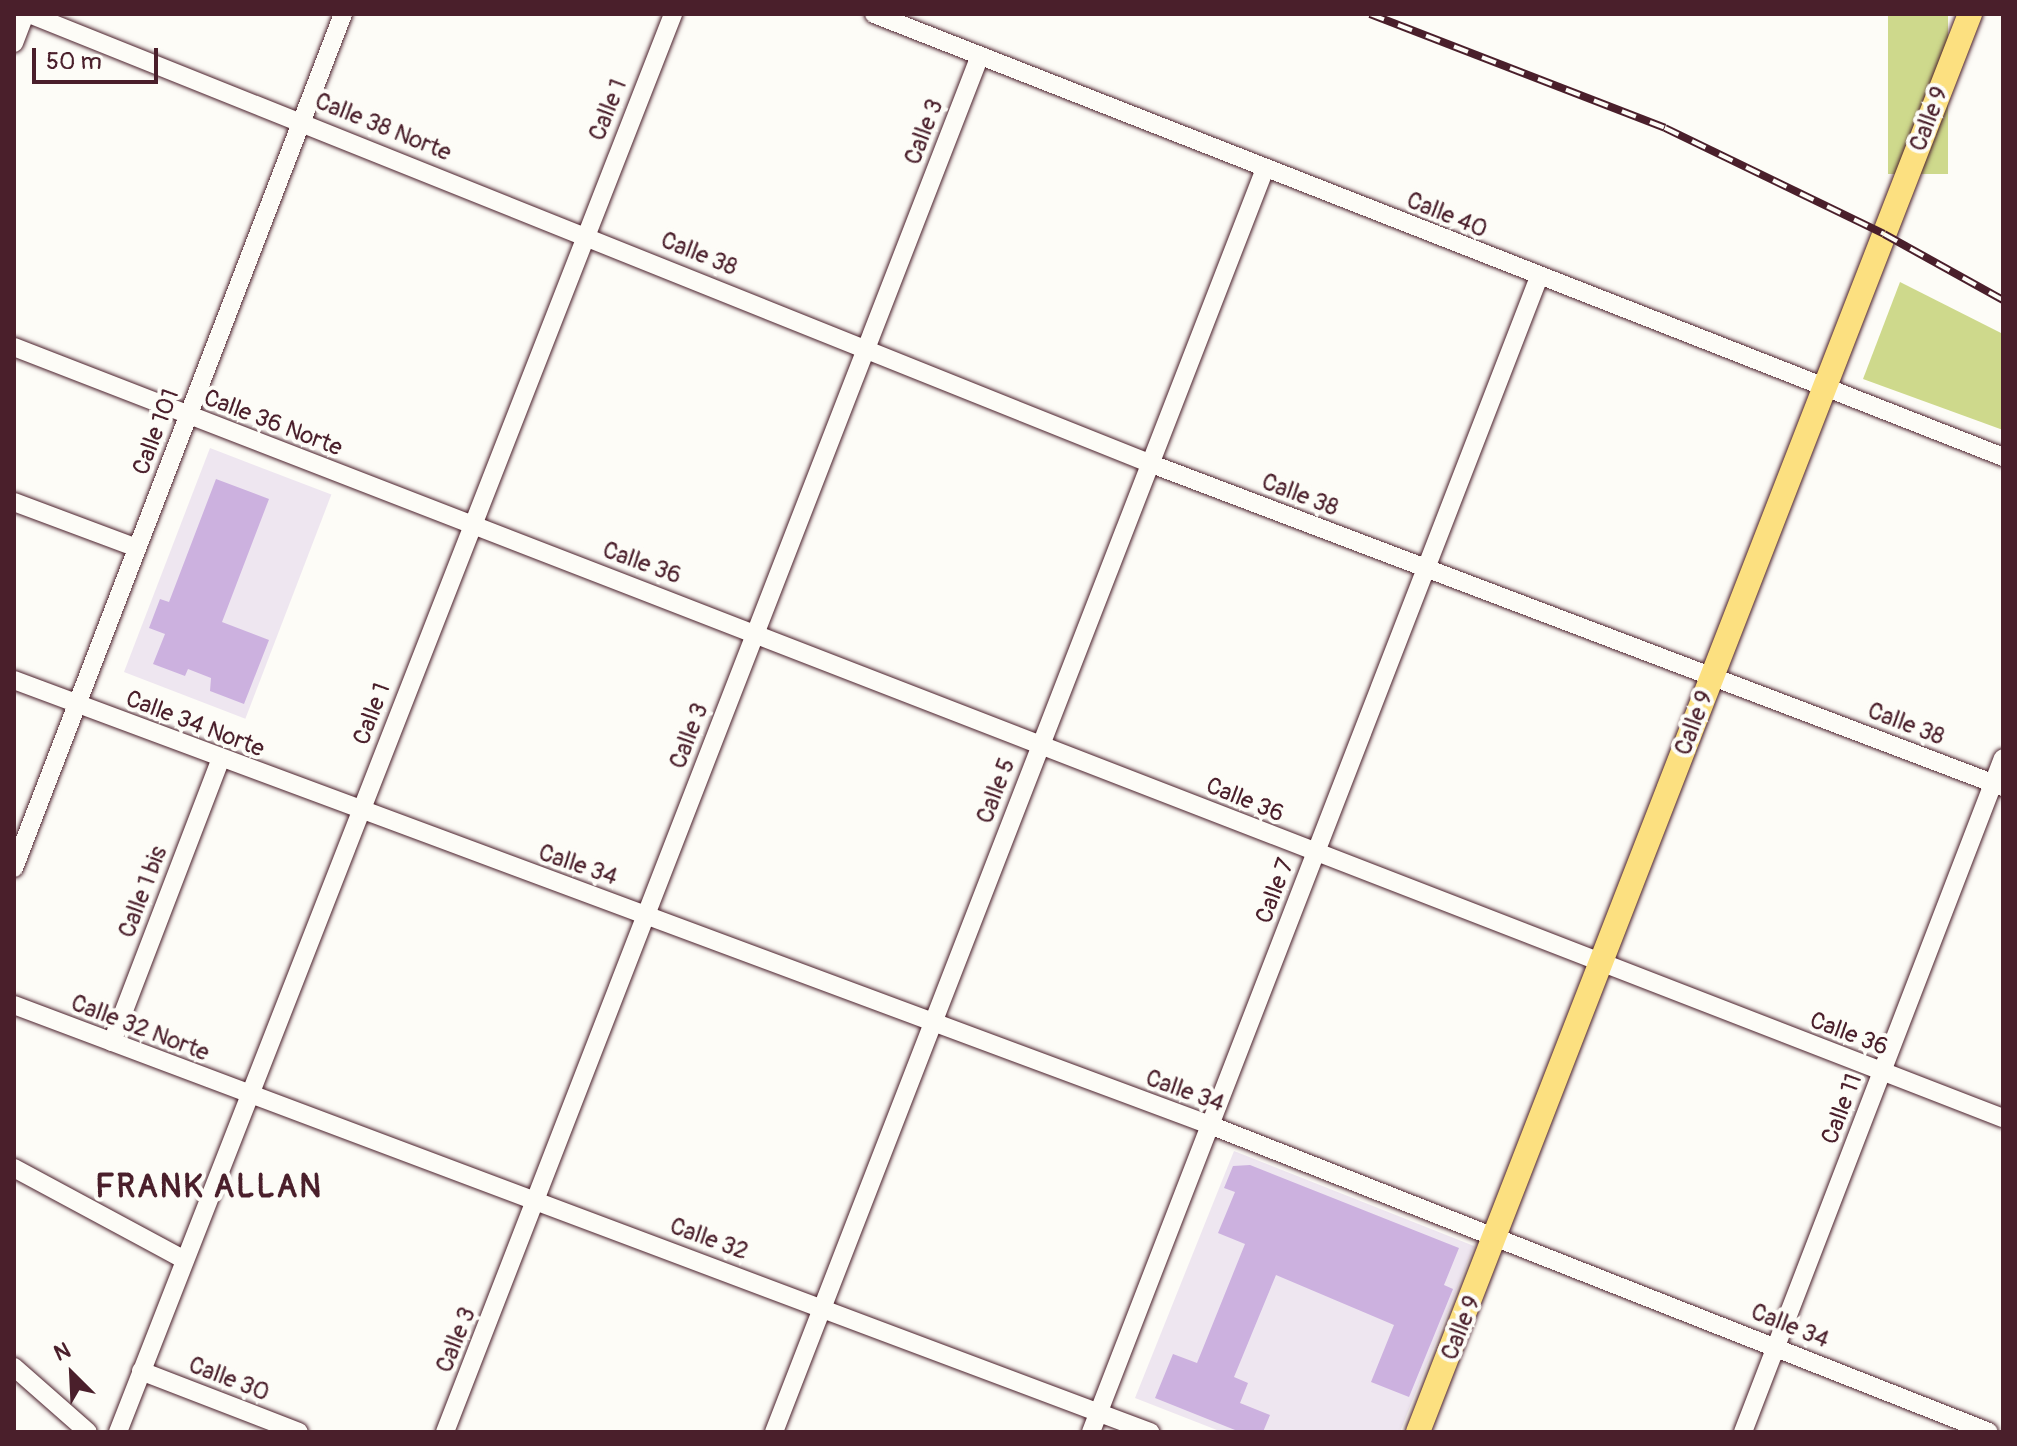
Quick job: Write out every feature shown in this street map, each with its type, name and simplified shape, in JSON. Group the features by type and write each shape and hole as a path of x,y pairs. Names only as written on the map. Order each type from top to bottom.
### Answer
{"main road":[{"name":"Calle 9","path":"1418,1432 1499,1236 1712,676 1970,14"}],"street":[{"path":"14,43 27,14"},
{"name":"Calle 38 Norte","path":"27,14 300,119 585,234"},
{"name":"Calle 101","path":"14,868 19,840 77,704 343,14"},
{"name":"Calle 1","path":"118,1432 470,526 673,14"},
{"name":"Calle 40","path":"874,14 979,58 2003,457"},
{"name":"Calle 3","path":"445,1432 979,58"},
{"name":"Calle 5","path":"774,1432 1265,169"},
{"name":"Calle 38","path":"585,234 1149,463 1998,786"},
{"name":"Calle 7","path":"1091,1432 1539,277"},
{"name":"Calle 36 Norte","path":"14,347 470,526"},
{"path":"14,502 137,548"},
{"name":"Calle 36","path":"470,526 756,631 1315,854 2003,1118"},
{"name":"Calle 34 Norte","path":"14,680 359,814"},
{"name":"Calle 11","path":"1743,1432 1998,786 2003,758"},
{"name":"Calle 1 bis","path":"112,1042 220,760"},
{"name":"Calle 34","path":"359,814 645,914 932,1027 1210,1125 1499,1236 1989,1432"},
{"name":"Calle 32 Norte","path":"14,1005 249,1095"},
{"name":"Calle 32","path":"249,1095 823,1307 1150,1432"},
{"path":"14,1168 185,1260"},
{"path":"14,1367 88,1432"},
{"name":"Calle 30","path":"141,1371 299,1432"}],"shaded area":[{"path":"210,448 331,495 245,719 124,672"},
{"path":"1234,1151 1474,1246 1400,1432 1222,1432 1135,1398"}],"green space":[{"path":"1888,14 1948,14 1948,174 1888,174"},
{"path":"1900,282 2003,334 2003,430 1863,379"}],"building":[{"path":"216,479 269,499 222,622 269,640 244,704 210,691 211,678 188,669 185,676 153,664 165,634 149,628 160,599 169,602"},
{"path":"1250,1165 1459,1248 1444,1285 1453,1289 1409,1397 1371,1382 1394,1325 1276,1275 1234,1377 1248,1383 1240,1403 1270,1415 1263,1432 1240,1432 1155,1398 1173,1354 1197,1363 1245,1244 1218,1233 1235,1192 1224,1188 1233,1166"}],"railway":[{"path":"1370,14 1665,128 1884,234 2003,300"}],"district":[{"name":"FRANK ALLAN","path":"209,1187"}]}
